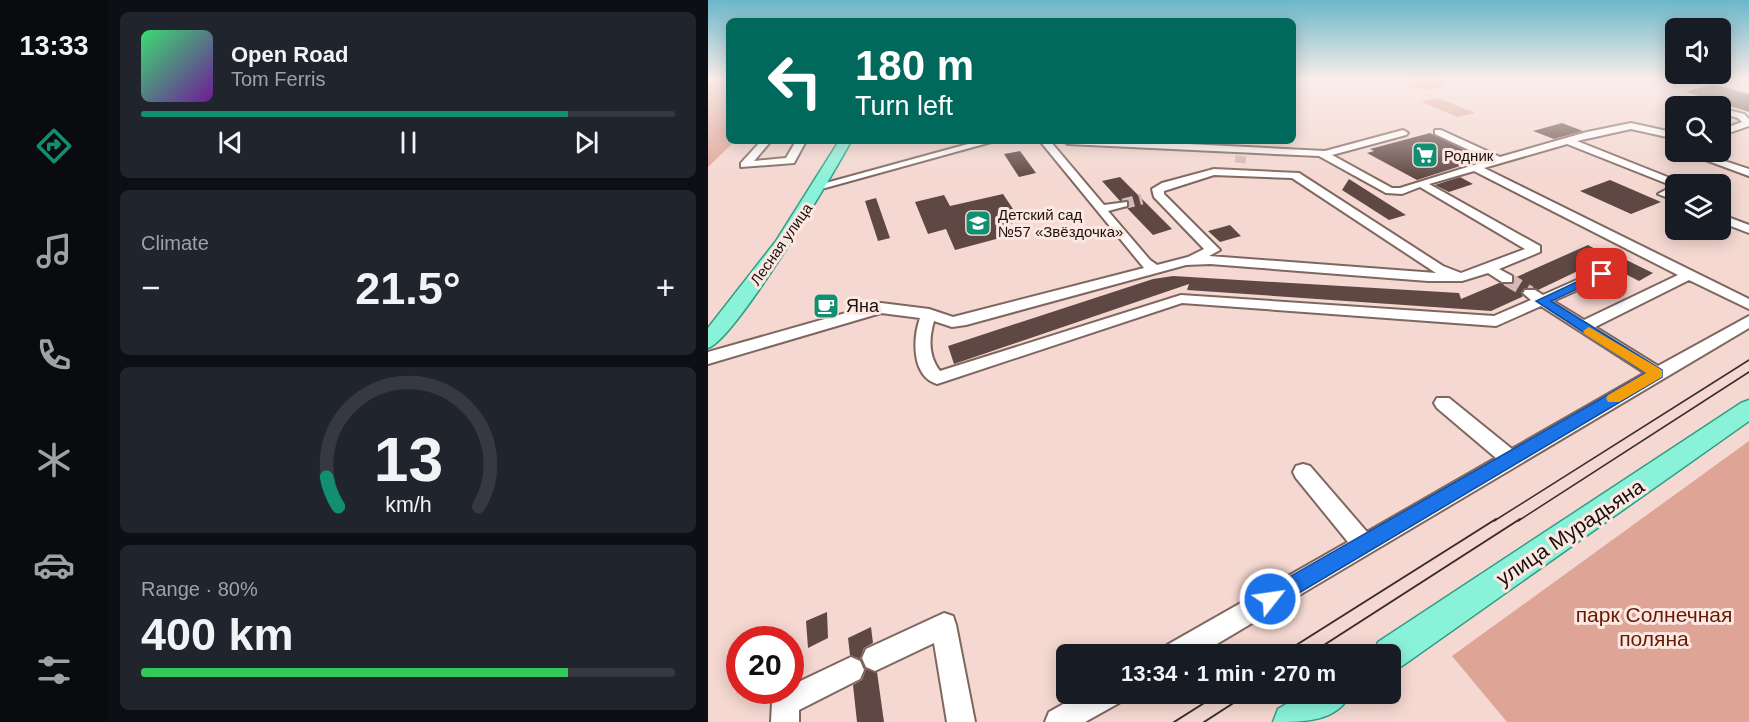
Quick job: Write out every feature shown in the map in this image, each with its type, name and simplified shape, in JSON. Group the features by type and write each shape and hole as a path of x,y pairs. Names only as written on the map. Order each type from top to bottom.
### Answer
{"main road":[{"name":"Лесная улица","path":"708,341 749,290 821,186 843,144"},
{"name":"улица Мурадьяна","path":"1401,646 1749,409"},
{"path":"1292,722 1318,704"}],"lane":[{"path":"1731,113 1741,116 1748,123 1731,129"},
{"path":"1325,154 1390,190 1402,191 1420,183 1475,167 1630,126 1665,132"},
{"path":"1438,132 1501,161"},
{"path":"708,358 881,308 929,314 952,322 966,320 1186,261 1213,250 1158,195 1158,189 1166,184 1214,172 1240,160 1325,154 1403,133"},
{"path":"1569,141 1665,182"},
{"path":"763,144 745,165 790,161 799,144"},
{"path":"821,186 979,144"},
{"path":"1047,144 1145,263 1154,268"},
{"path":"1095,144 1240,160 1300,177 1438,268 1462,277"},
{"path":"1718,162 1749,173"},
{"path":"1475,167 1749,305"},
{"path":"1059,176 1072,174"},
{"path":"1186,261 1210,260 1428,278 1462,277 1535,249 1420,183"},
{"path":"1142,199 1158,195"},
{"path":"1101,209 1123,204"},
{"path":"1731,222 1749,229"},
{"path":"1489,268 1507,279"},
{"path":"929,314 921,335 923,355 929,371 936,378 1181,299 1496,321 1536,297 1602,274"},
{"path":"1583,327 1688,274"},
{"path":"1536,297 1657,373"},
{"path":"1193,644 1749,321"},
{"path":"1443,403 1509,459"},
{"path":"1303,472 1364,545"},
{"path":"875,658 944,625 961,722"},
{"path":"785,722 786,702 851,670"},
{"path":"1059,722 1090,704"}],"green space":[{"path":"708,112 726,112 726,144 732,144 708,167"},
{"path":"1445,112 1475,113 1458,117"},
{"name":"парк Солнечная поляна","path":"1749,441 1749,722 1507,722 1452,656"}],"building":[{"path":"1562,123 1583,131 1554,139 1533,131"},
{"name":"Родник","path":"1430,133 1482,159 1417,180 1367,153 1374,151 1370,149"},
{"path":"1020,151 1036,173 1019,177 1004,154"},
{"path":"1120,177 1172,229 1153,235 1127,208 1128,200 1120,201 1102,181"},
{"path":"1460,177 1473,184 1449,192 1435,185"},
{"path":"1349,179 1406,215 1389,220 1342,190"},
{"path":"1610,180 1661,202 1631,214 1580,191"},
{"path":"1003,194 1021,221 1009,224 1015,234 955,250 946,229 928,234 915,202 944,195 950,206"},
{"path":"876,198 890,238 878,241 865,201"},
{"path":"1230,225 1241,236 1220,242 1208,231"},
{"path":"1588,245 1606,255 1608,251 1653,273 1639,281 1602,262 1603,259 1538,290 1525,288 1521,293 1524,296 1491,311 1187,290 1189,284 954,364 948,346 1153,279 1173,276 1459,293 1461,299 1499,283 1514,284 1514,278"},
{"path":"827,612 828,638 808,648 806,621"},
{"path":"871,627 873,643 864,648 860,659 850,655 848,638"},
{"path":"866,669 877,672 884,722 857,722 853,685 862,680"}],"tunnel":[{"path":"1240,163 1241,156"},
{"path":"1123,204 1142,199"},
{"path":"1507,279 1530,293"}],"tram line":[{"path":"1494,521 1749,360"},
{"path":"1518,521 1749,372"},
{"path":"1298,644 1496,519"},
{"path":"1326,644 1520,519"},
{"path":"1174,722 1203,704"},
{"path":"1204,722 1232,704"}],"slow traffic":[{"path":"1589,331 1657,373 1614,398"}],"place":[{"name":"Родник","path":"1425,155"},
{"name":"Детский сад №57 «Звёздочка»","path":"978,223"},
{"name":"Яна","path":"826,306"}],"route":[{"path":"1270,599 1657,373 1542,301 1602,274"}]}
